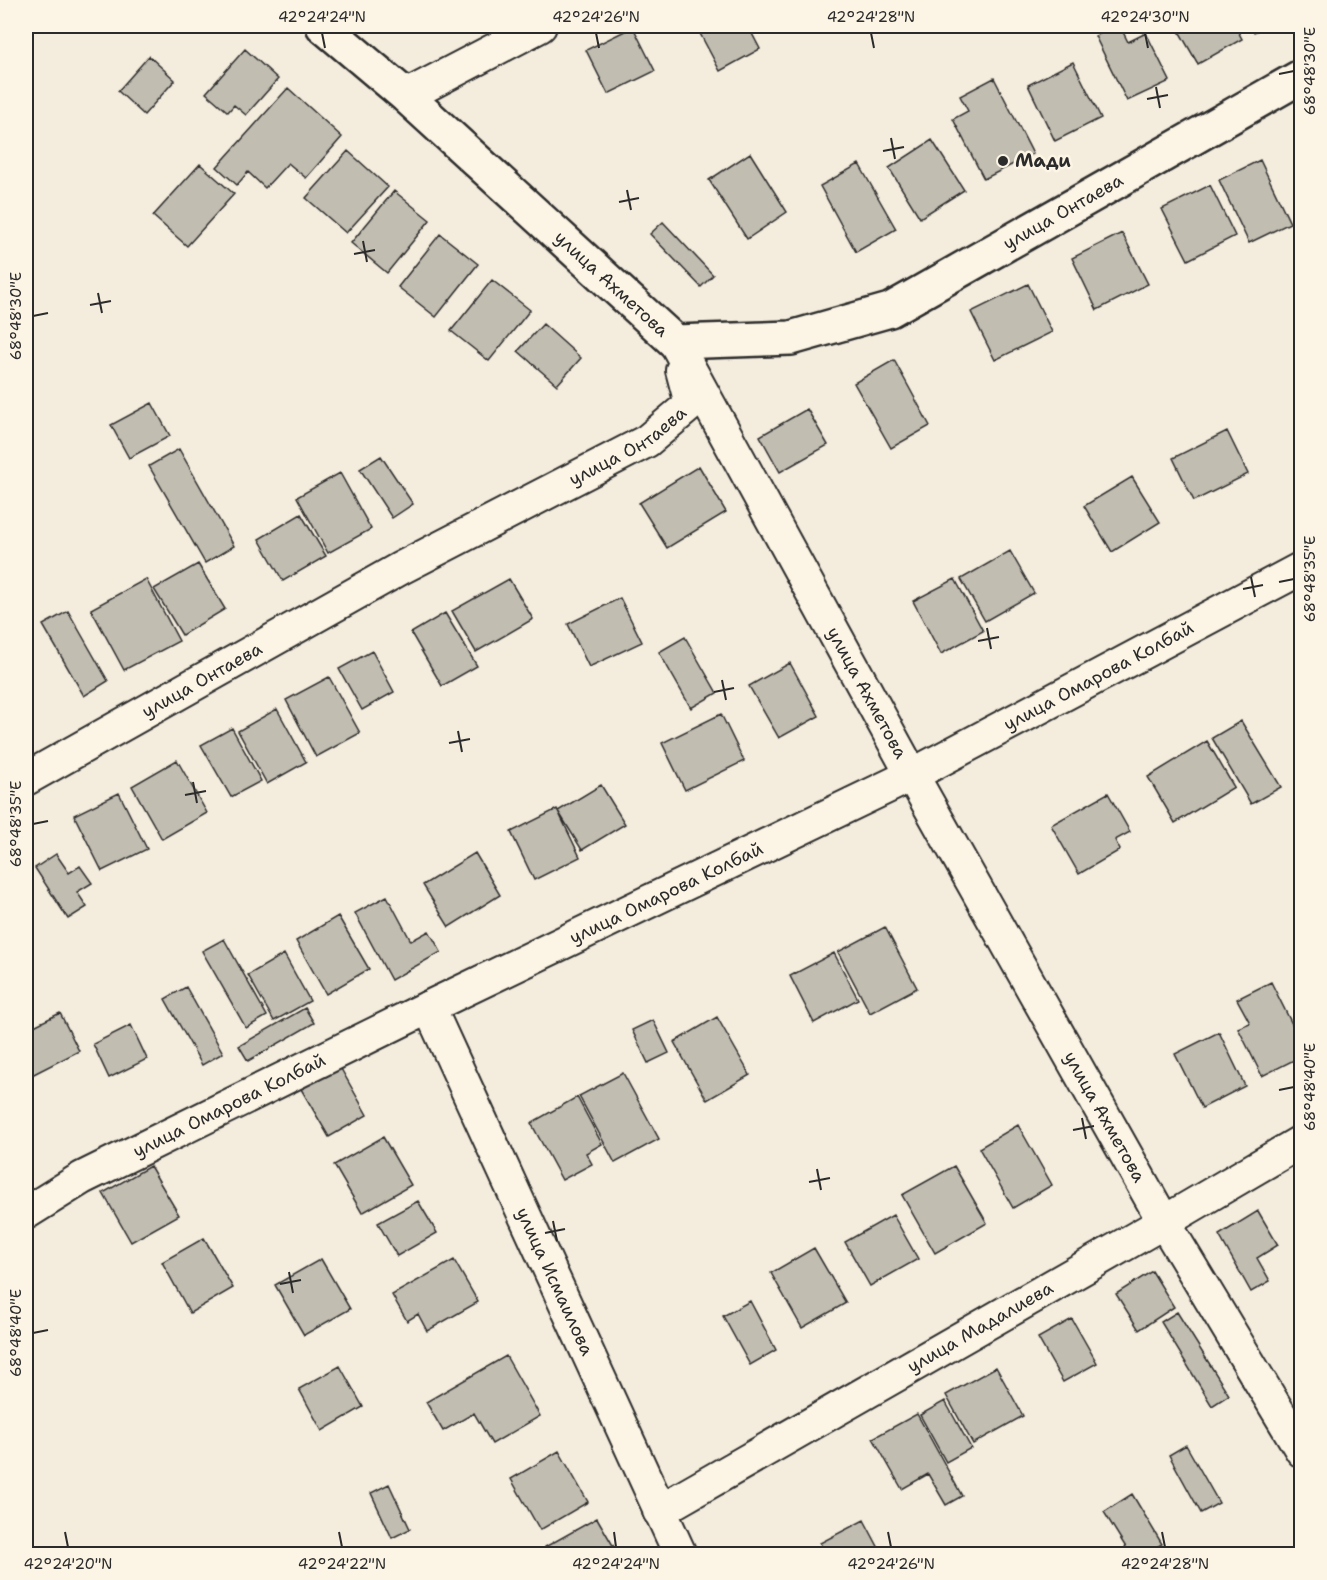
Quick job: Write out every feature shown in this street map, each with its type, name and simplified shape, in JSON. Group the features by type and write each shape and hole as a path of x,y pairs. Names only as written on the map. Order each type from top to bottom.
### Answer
{"main road":[{"name":"улица Ахметова","path":"323,26 406,96 675,342"},
{"name":"улица Онтаева","path":"675,342 791,338 890,310 1302,76"}],"street":[{"path":"406,96 540,26"},
{"name":"улица Ахметова","path":"675,342 912,775 1164,1222 1302,1451"},
{"name":"улица Онтаева","path":"26,779 401,568 648,441 691,404 675,342"},
{"name":"улица Омарова Колбай","path":"26,1213 82,1178 429,1007 912,775 1302,568"},
{"name":"улица Исмаилова","path":"429,1007 658,1511 680,1554"},
{"name":"улица Мадалиева","path":"658,1511 1302,1141"}],"building":[{"path":"696,26 748,26 760,49 720,71"},
{"path":"1120,26 1128,42 1146,33 1170,81 1127,101 1095,36"},
{"path":"1176,26 1235,26 1242,39 1198,64"},
{"path":"1251,26 1267,26 1254,32"},
{"path":"633,27 655,71 608,94 586,50"},
{"path":"245,49 278,79 246,115 234,105 228,112 206,93"},
{"path":"149,56 175,80 144,115 118,91"},
{"path":"1073,62 1101,118 1055,141 1028,85"},
{"path":"994,78 1033,154 984,179 953,119 968,111 960,96"},
{"path":"288,88 342,137 306,178 288,163 265,188 248,172 237,185 217,167"},
{"path":"932,140 964,190 920,218 889,168"},
{"path":"348,151 388,187 346,233 306,198"},
{"path":"750,153 787,212 747,239 709,180"},
{"path":"1260,160 1290,223 1249,243 1219,180"},
{"path":"200,164 234,194 187,246 153,216"},
{"path":"859,164 896,229 856,252 820,186"},
{"path":"1210,185 1235,236 1188,260 1162,209"},
{"path":"394,191 430,220 387,273 351,243"},
{"path":"663,222 713,275 701,287 650,234"},
{"path":"1122,233 1148,284 1097,310 1072,258"},
{"path":"440,234 478,264 436,317 398,287"},
{"path":"492,280 530,310 489,361 451,331"},
{"path":"1028,284 1052,332 995,360 971,312"},
{"path":"543,324 581,358 557,385 518,351"},
{"path":"894,360 930,426 891,448 854,383"},
{"path":"152,403 170,436 129,458 111,425"},
{"path":"807,409 828,445 780,472 760,436"},
{"path":"1227,431 1248,474 1194,501 1173,458"},
{"path":"179,449 234,546 205,563 149,466"},
{"path":"381,456 413,504 392,518 360,469"},
{"path":"699,466 726,512 667,548 639,503"},
{"path":"340,473 371,529 328,553 297,497"},
{"path":"1132,477 1160,522 1112,552 1084,506"},
{"path":"301,514 326,556 283,581 259,539"},
{"path":"1010,551 1034,593 985,621 961,579"},
{"path":"198,564 225,609 182,635 154,589"},
{"path":"146,579 179,641 124,670 91,609"},
{"path":"509,579 533,619 476,652 452,611"},
{"path":"955,579 983,631 941,654 913,601"},
{"path":"620,598 642,642 589,667 568,624"},
{"path":"68,611 108,681 84,696 43,625"},
{"path":"445,613 477,666 442,686 411,633"},
{"path":"685,637 717,693 691,708 659,652"},
{"path":"372,651 394,692 362,710 339,669"},
{"path":"790,663 819,716 779,738 749,686"},
{"path":"329,677 360,733 316,757 286,700"},
{"path":"277,709 306,762 267,784 238,731"},
{"path":"721,714 744,761 685,790 662,743"},
{"path":"1241,721 1281,787 1251,804 1212,738"},
{"path":"232,728 261,781 231,797 201,745"},
{"path":"1207,741 1234,787 1175,823 1148,777"},
{"path":"177,760 207,813 162,839 132,786"},
{"path":"601,785 625,824 582,850 558,811"},
{"path":"119,793 147,849 102,871 74,815"},
{"path":"1108,793 1130,832 1115,840 1120,850 1079,874 1051,825"},
{"path":"557,809 580,857 534,880 511,832"},
{"path":"475,853 500,895 449,927 423,885"},
{"path":"56,854 69,873 80,866 92,883 77,892 87,907 68,919 35,868"},
{"path":"387,896 411,941 429,931 441,952 391,980 355,913"},
{"path":"338,916 369,969 326,994 296,941"},
{"path":"885,927 917,988 870,1013 838,952"},
{"path":"224,939 267,1016 246,1028 202,951"},
{"path":"834,953 858,999 814,1023 790,976"},
{"path":"284,954 310,1001 274,1021 248,975"},
{"path":"1271,982 1302,1044 1302,1056 1262,1076 1238,1028 1250,1023 1237,999"},
{"path":"186,987 223,1053 202,1065 165,999"},
{"path":"305,1008 314,1023 248,1061 239,1046"},
{"path":"60,1013 79,1051 26,1078 26,1030"},
{"path":"717,1017 750,1075 707,1100 674,1042"},
{"path":"653,1020 669,1053 648,1063 632,1030"},
{"path":"131,1025 147,1059 109,1078 93,1044"},
{"path":"1219,1032 1245,1086 1202,1108 1175,1054"},
{"path":"340,1067 367,1115 329,1137 301,1089"},
{"path":"623,1073 659,1139 615,1163 579,1096"},
{"path":"577,1097 602,1144 586,1153 592,1164 562,1180 531,1123"},
{"path":"1018,1125 1052,1185 1013,1208 979,1148"},
{"path":"383,1137 411,1185 362,1213 334,1165"},
{"path":"150,1166 179,1215 131,1242 103,1193"},
{"path":"954,1166 987,1223 935,1253 902,1195"},
{"path":"418,1201 437,1233 397,1256 378,1223"},
{"path":"1258,1211 1278,1245 1257,1258 1270,1281 1251,1292 1219,1235"},
{"path":"893,1215 918,1259 870,1286 845,1242"},
{"path":"204,1238 233,1288 190,1313 162,1262"},
{"path":"814,1248 846,1303 802,1328 771,1273"},
{"path":"321,1259 350,1309 304,1335 275,1285"},
{"path":"454,1260 478,1302 427,1331 418,1314 407,1321 392,1295"},
{"path":"1152,1271 1174,1307 1139,1330 1116,1294"},
{"path":"750,1301 776,1350 750,1365 723,1316"},
{"path":"1177,1312 1229,1395 1212,1406 1161,1322"},
{"path":"1072,1319 1097,1363 1063,1382 1038,1338"},
{"path":"506,1356 540,1416 492,1444 474,1413 443,1431 426,1402"},
{"path":"340,1366 363,1407 322,1431 299,1389"},
{"path":"996,1367 1023,1416 973,1444 946,1395"},
{"path":"945,1401 971,1448 946,1462 920,1415"},
{"path":"917,1414 962,1496 946,1505 928,1474 902,1489 873,1438"},
{"path":"1186,1445 1219,1503 1201,1513 1169,1455"},
{"path":"559,1451 588,1502 540,1530 511,1479"},
{"path":"389,1484 410,1529 392,1538 371,1493"},
{"path":"1132,1494 1162,1544 1144,1554 1130,1554 1104,1512"},
{"path":"597,1518 618,1554 549,1554 545,1547"},
{"path":"864,1520 882,1554 826,1554 820,1543"}],"place":[{"name":"Мади","path":"1003,161"}]}
